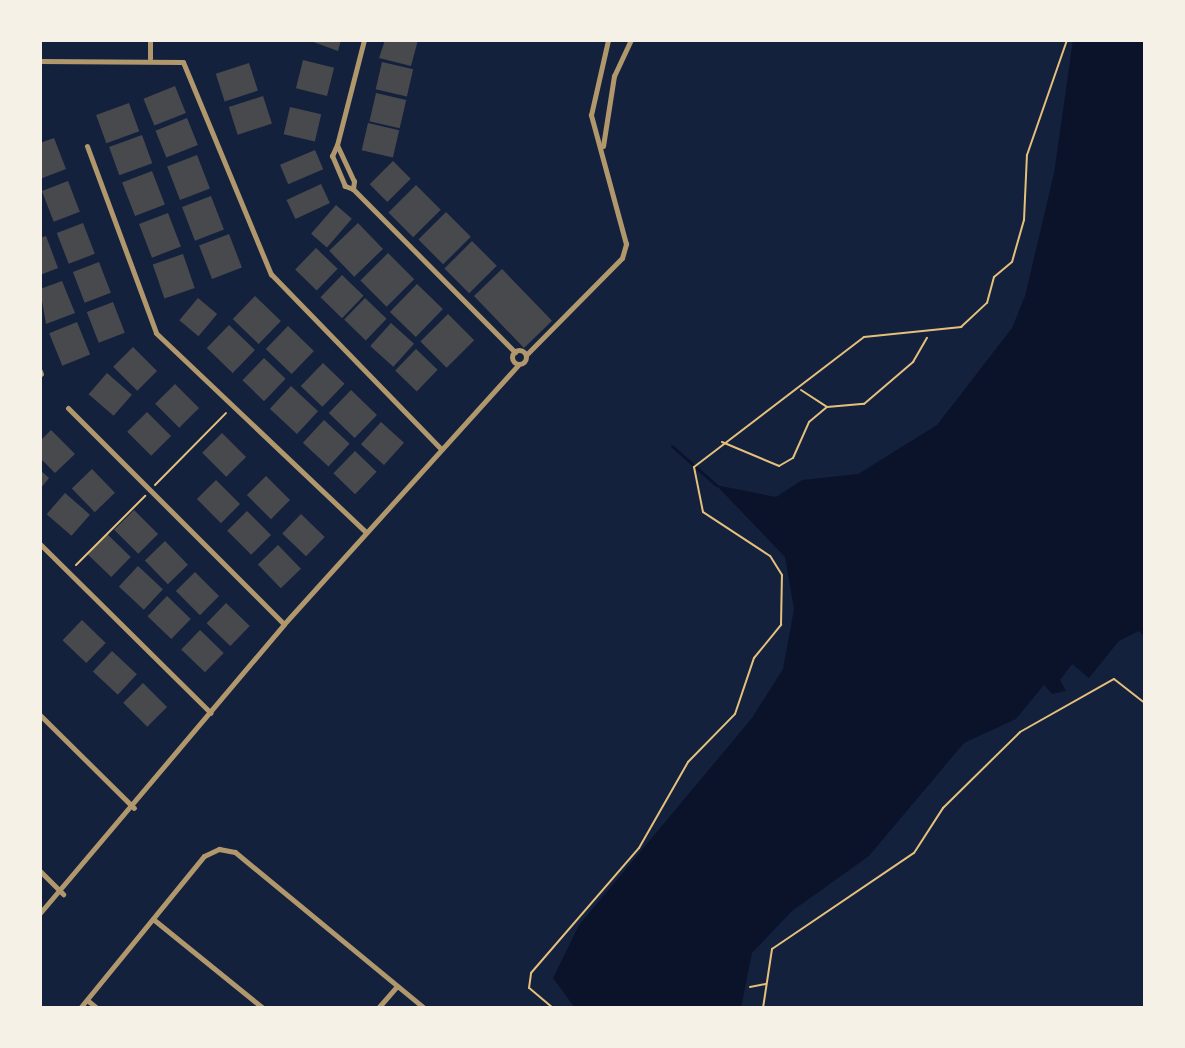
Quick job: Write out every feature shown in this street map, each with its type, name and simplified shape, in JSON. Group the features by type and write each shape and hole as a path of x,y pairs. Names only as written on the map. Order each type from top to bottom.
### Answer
{"street":[{"path":"150,40 150,58"},
{"path":"364,40 332,156 345,186 353,189 515,352 519,364"},
{"path":"40,913 63,894 284,624 526,355 622,258 625,231 603,147 591,115 608,40"},
{"path":"603,147 614,76 631,40"},
{"path":"40,61 170,58 188,68 271,274 441,449"},
{"path":"337,145 353,189"},
{"path":"87,146 147,318 366,532"},
{"path":"515,352 526,355"},
{"path":"68,408 153,487 284,624"},
{"path":"40,544 211,713"},
{"path":"40,715 134,808"},
{"path":"80,1008 204,856 235,852 424,1008"},
{"path":"40,871 63,894"},
{"path":"153,919 263,1008"},
{"path":"378,1008 397,986"},
{"path":"87,1000 97,1008"}],"path":[{"path":"553,1008 529,988 531,973 639,848 688,762 735,714 754,658 781,625 782,575 770,556 703,512 694,490 694,467 721,441 800,390 864,337 928,336 961,327 1012,262 1024,220 1027,155 1067,40"},
{"path":"721,441 779,466 793,458 809,422 827,407 864,404 913,362 928,336"},
{"path":"800,390 827,407"},
{"path":"69,571 235,404"},
{"path":"763,1008 772,949 914,853 943,808 1020,732 1114,679 1145,703"},
{"path":"750,987 767,984"}],"water":[{"path":"1073,40 1144,40 1145,637 1139,631 1119,641 1089,678 1072,664 1060,680 1066,691 1052,694 1044,685 1016,719 964,743 869,856 792,911 752,953 741,1008 575,1008 553,978 579,925 752,718 783,669 794,609 785,557 716,485 776,497 802,480 858,474 937,425 1012,328 1025,296 1054,173"}],"building":[{"path":"308,40 341,40 338,51"},
{"path":"385,40 418,40 411,66 379,58"},
{"path":"303,60 334,68 327,96 296,88"},
{"path":"382,62 413,69 407,96 376,89"},
{"path":"249,63 258,91 225,101 216,74"},
{"path":"175,86 186,113 154,126 143,99"},
{"path":"376,93 406,100 400,128 369,121"},
{"path":"263,96 272,124 238,135 229,107"},
{"path":"129,103 139,131 106,143 96,115"},
{"path":"290,107 321,114 315,141 284,134"},
{"path":"187,118 198,145 166,158 155,131"},
{"path":"368,123 399,130 393,157 362,150"},
{"path":"142,135 152,163 119,175 109,147"},
{"path":"54,138 66,169 40,179 40,143"},
{"path":"315,150 323,169 288,184 280,165"},
{"path":"197,155 210,189 180,200 167,166"},
{"path":"393,161 411,179 387,202 370,184"},
{"path":"152,171 165,205 135,216 122,182"},
{"path":"68,181 80,212 54,222 42,191"},
{"path":"321,184 330,203 295,219 287,200"},
{"path":"416,185 441,210 413,237 388,213"},
{"path":"211,196 224,230 195,241 182,207"},
{"path":"336,205 352,219 327,247 311,234"},
{"path":"446,212 471,237 443,264 418,240"},
{"path":"168,213 181,247 152,258 139,224"},
{"path":"83,223 95,254 69,264 57,233"},
{"path":"358,223 383,249 354,277 329,251"},
{"path":"229,234 242,268 212,279 199,245"},
{"path":"46,236 58,268 40,275 40,238"},
{"path":"472,241 497,266 469,293 444,269"},
{"path":"316,248 338,269 317,290 295,270"},
{"path":"388,253 414,279 387,307 360,281"},
{"path":"183,254 195,288 164,298 153,264"},
{"path":"99,262 111,293 85,303 73,272"},
{"path":"502,269 552,321 524,348 474,296"},
{"path":"342,275 364,296 342,318 320,297"},
{"path":"62,281 75,313 46,324 40,289"},
{"path":"417,284 443,309 416,337 390,312"},
{"path":"255,296 281,321 259,344 233,319"},
{"path":"198,298 217,314 199,336 179,320"},
{"path":"365,298 387,319 366,340 344,320"},
{"path":"113,302 125,333 99,343 87,312"},
{"path":"448,314 474,340 447,368 420,342"},
{"path":"77,322 90,354 62,366 49,333"},
{"path":"391,323 414,344 393,367 370,346"},
{"path":"229,325 255,350 233,373 207,348"},
{"path":"288,326 314,351 292,374 266,349"},
{"path":"133,347 157,371 137,391 113,367"},
{"path":"416,349 438,370 417,391 395,371"},
{"path":"264,358 286,379 264,401 242,380"},
{"path":"323,363 345,384 322,407 301,386"},
{"path":"107,373 132,395 114,416 89,394"},
{"path":"175,384 199,408 179,428 155,404"},
{"path":"291,386 318,411 297,434 270,409"},
{"path":"351,390 377,415 355,438 329,413"},
{"path":"147,412 171,436 151,456 127,432"},
{"path":"324,420 350,444 328,467 303,443"},
{"path":"381,422 404,443 384,465 361,444"},
{"path":"51,430 75,454 55,473 40,458 40,441"},
{"path":"222,433 246,457 226,477 202,453"},
{"path":"355,451 377,472 355,494 333,473"},
{"path":"92,469 115,493 95,512 72,488"},
{"path":"40,470 49,478 40,489"},
{"path":"266,476 290,500 271,519 247,495"},
{"path":"216,480 240,504 221,523 197,499"},
{"path":"65,493 90,515 72,536 47,514"},
{"path":"134,510 158,534 138,554 114,530"},
{"path":"247,511 271,535 251,555 227,531"},
{"path":"301,514 325,537 306,556 282,533"},
{"path":"107,534 131,557 111,577 88,554"},
{"path":"165,541 188,565 168,584 145,560"},
{"path":"278,545 301,569 281,588 258,564"},
{"path":"138,566 163,589 144,610 119,586"},
{"path":"195,572 219,596 200,615 176,591"},
{"path":"167,596 191,619 171,639 148,616"},
{"path":"226,603 250,626 230,646 207,623"},
{"path":"82,620 106,643 86,663 63,640"},
{"path":"200,630 224,653 205,672 181,649"},
{"path":"112,651 137,674 118,695 93,671"},
{"path":"143,683 167,707 147,727 123,703"}],"waterway":[{"path":"672,446 716,485"}]}
